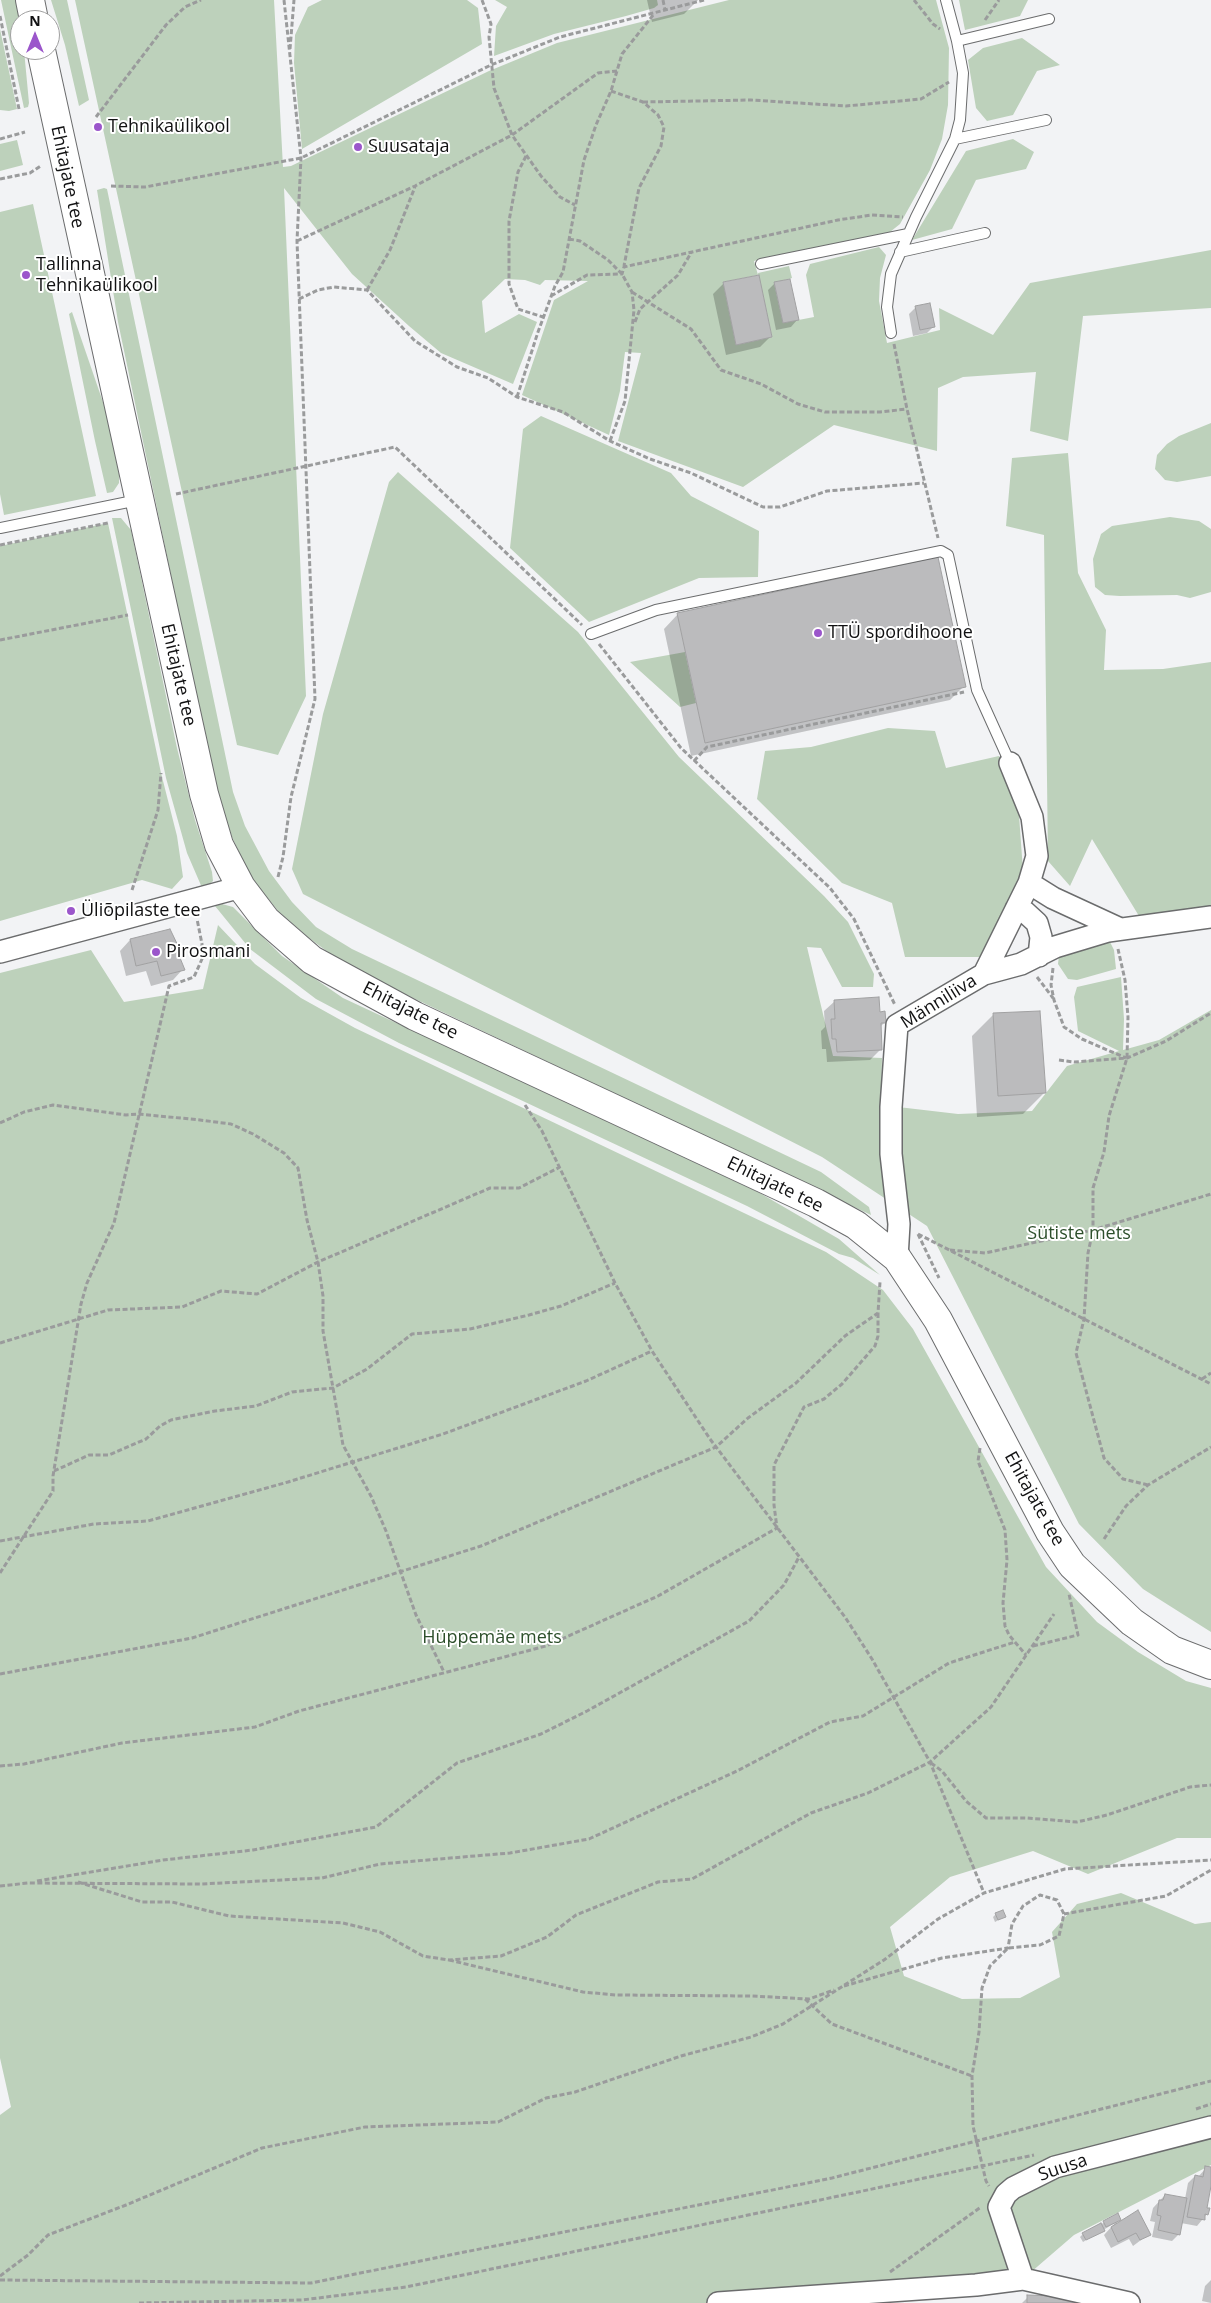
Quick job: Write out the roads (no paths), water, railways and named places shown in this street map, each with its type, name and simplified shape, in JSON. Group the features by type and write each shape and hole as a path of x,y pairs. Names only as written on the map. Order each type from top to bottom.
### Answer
{"main road":[{"name":"Ehitajate tee","path":"43,60 204,794 219,845 241,887 266,920 312,960 415,1016 816,1203 856,1225 897,1258 938,1320 1050,1532 1072,1564 1132,1622 1172,1650 1211,1665"}],"street":[{"name":"Männiliiva","path":"897,1258 899,1224 891,1154 891,1107 897,1025 984,974 1029,883 1037,856 1032,817 1010,763"},
{"path":"1029,883 1041,892 1113,929"},
{"path":"0,952 241,887"},
{"path":"1016,909 1025,912 1037,923 1041,937 1036,957"},
{"path":"984,974 1113,929 1211,917"},
{"name":"Suusa","path":"1023,2278 999,2207 1013,2188 1054,2167 1211,2127"},
{"path":"718,2303 976,2285 1023,2278 1120,2302"}],"lane":[{"path":"891,333 887,307 891,274 916,217 955,139 960,120 963,74 957,41 946,0"},
{"path":"957,41 1049,19"},
{"path":"955,139 1046,120"},
{"path":"900,252 985,233"},
{"path":"761,264 908,234"},
{"path":"0,528 139,500"},
{"path":"591,634 656,610 941,551 948,555 977,690 1010,763"}],"place":[{"name":"Tehnikaülikool","path":"98,127"},
{"name":"Suusataja","path":"358,147"},
{"name":"Tallinna Tehnikaülikool","path":"26,275"},
{"name":"TTÜ spordihoone","path":"818,633"},
{"name":"Üliõpilaste tee","path":"71,911"},
{"name":"Pirosmani","path":"156,952"}],"park label":[{"name":"Sütiste mets","path":"1079,1234"},
{"name":"Hüppemäe mets","path":"492,1638"}]}
